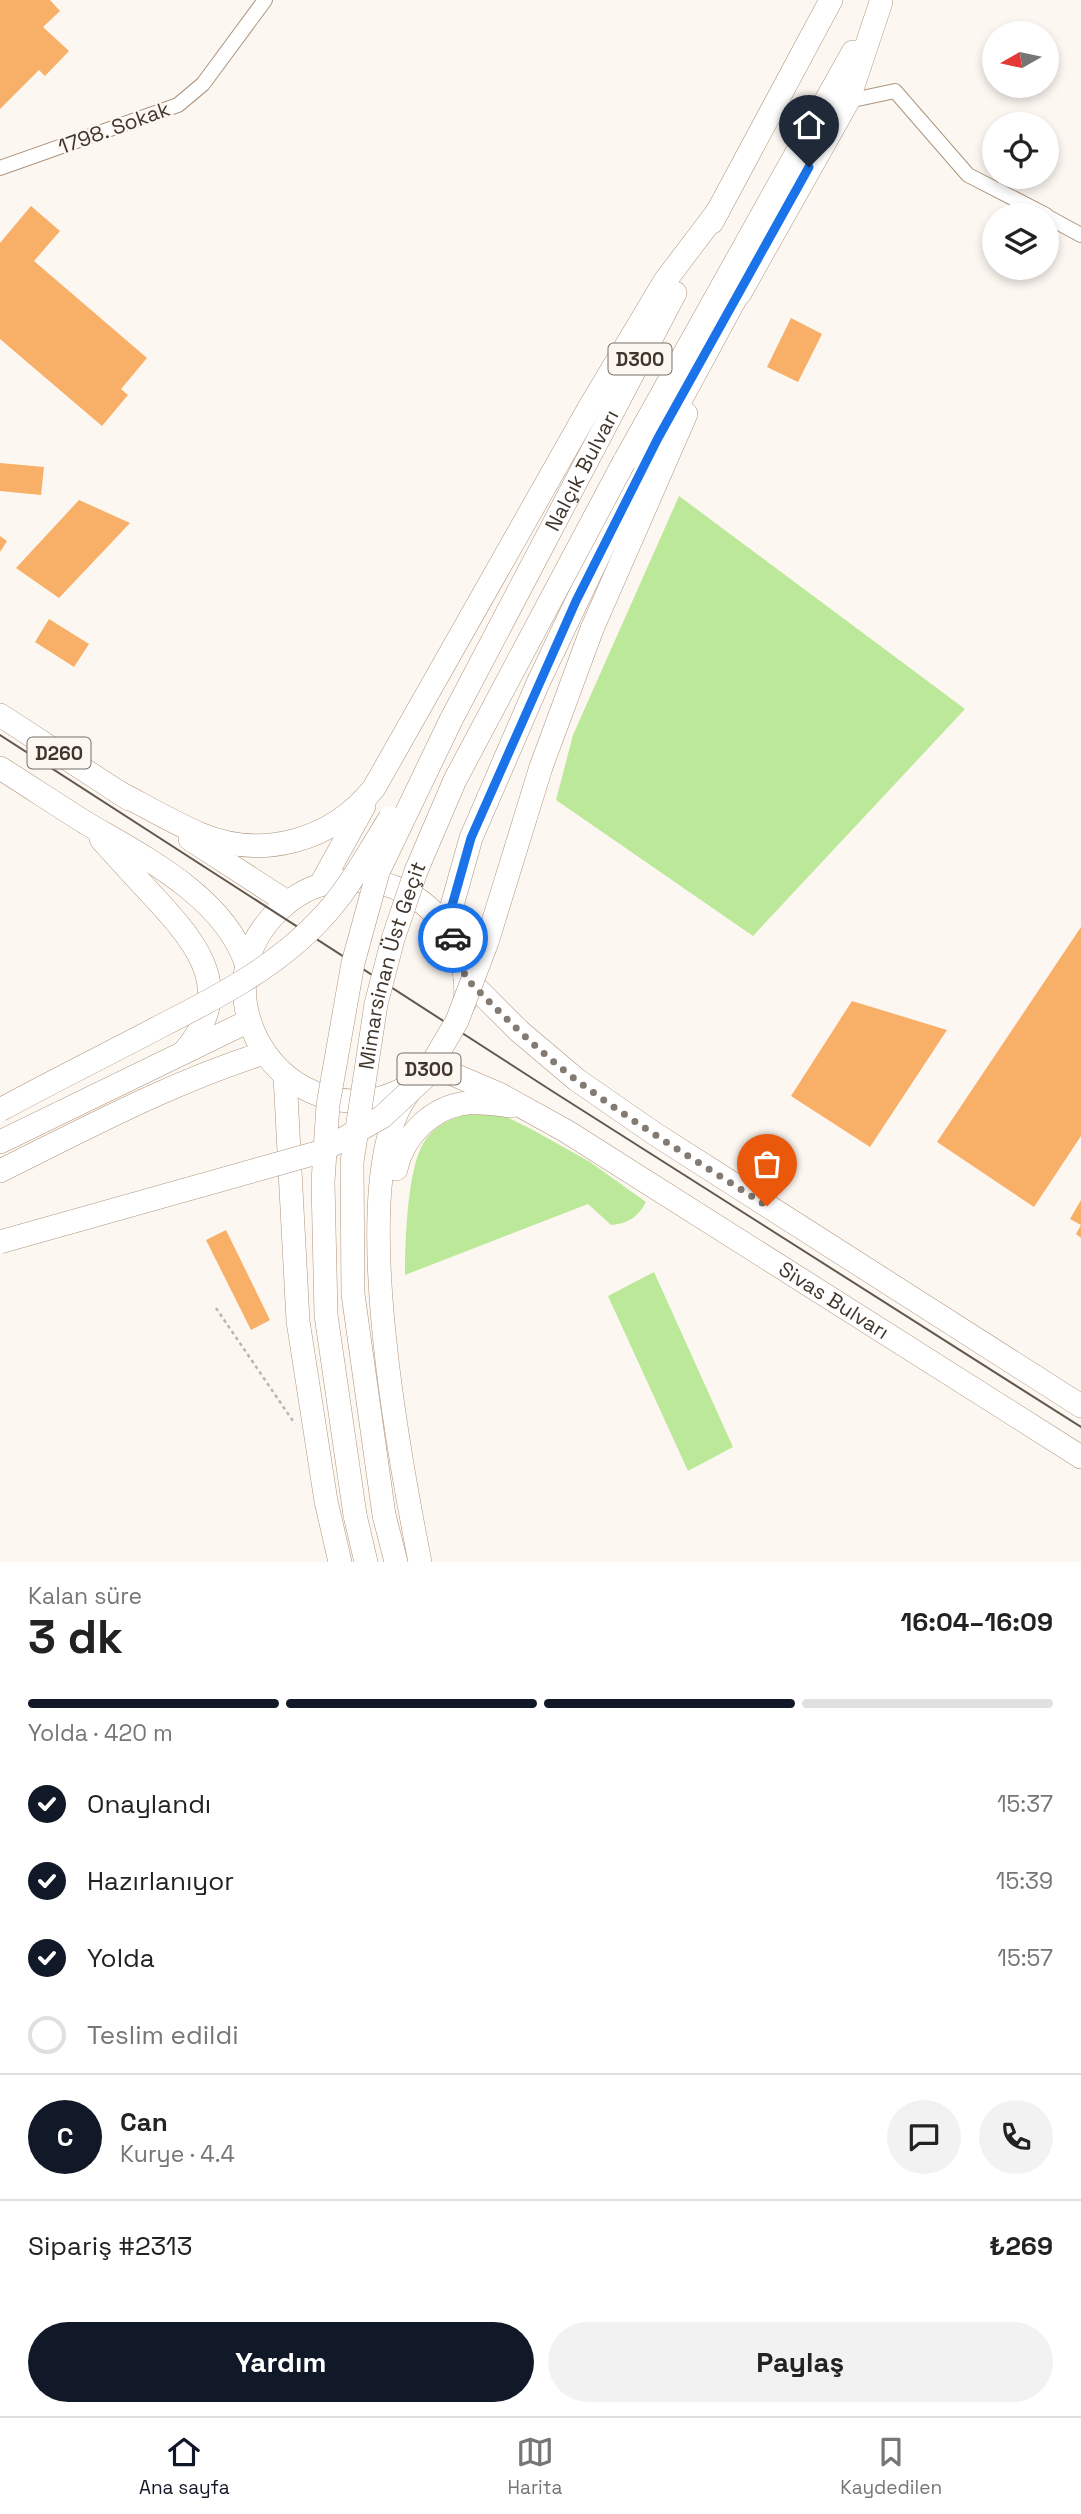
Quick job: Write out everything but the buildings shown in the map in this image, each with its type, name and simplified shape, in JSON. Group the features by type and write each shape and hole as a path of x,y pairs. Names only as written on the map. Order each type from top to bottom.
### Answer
{"highway":[{"name":"Nalçık Bulvarı","path":"451,720 831,0"},
{"name":"Nalçık Bulvarı","path":"624,462 881,1"},
{"path":"446,927 471,838 538,683 646,461 848,101 881,1"},
{"path":"321,884 588,410 665,281 718,211"},
{"name":"D300","path":"0,1242 320,1152 382,1117 423,1079 461,1010 486,942 541,767 592,629 746,279"},
{"name":"Mimarsinan Üst Geçit","path":"396,1562 384,1516 354,1294 352,1162 376,1004 393,939 416,871 455,780 624,462"},
{"name":"D260","path":"0,715 118,792"},
{"name":"Mimarsinan Üst Geçit","path":"366,1562 355,1515 326,1315 323,1182 328,1105 353,963 378,872 451,720"},
{"name":"D300","path":"0,1110 208,1002 255,973 318,923 352,879 451,720"},
{"name":"D260","path":"0,768 84,822"},
{"path":"118,792 201,834 238,845 265,846 296,841 328,827 356,807 374,788"},
{"path":"118,792 287,902"},
{"path":"84,822 150,861 211,907 237,940 247,965"},
{"path":"84,822 184,930 205,964 210,989 207,1013 198,1034 184,1052"},
{"path":"418,1082 386,1096 350,1101 327,1097 304,1089 285,1076 264,1053 249,1021 245,984 247,965 262,930 287,902 321,884 349,879 386,884 404,890 428,906 446,927 455,942 465,977 466,995 460,1027 450,1048 398,1108 381,1171 378,1251 389,1368 420,1562"},
{"name":"Sivas Bulvarı","path":"465,977 519,1031 577,1080 656,1134 1081,1406"},
{"path":"0,1142 249,1021"},
{"path":"0,1171 176,1085 264,1053"},
{"name":"Sivas Bulvarı","path":"436,1066 533,1112 1081,1457"},
{"path":"285,1076 298,1321 326,1501 340,1562"},
{"path":"378,1251 398,1158 408,1138 419,1127 444,1110 467,1103 495,1104 533,1112"}],"street":[{"name":"1798. Sokak","path":"0,168 178,105 203,84 265,0"},
{"path":"848,101 895,91 968,175 1023,203"},
{"path":"1059,222 1081,235"}],"path":[{"path":"216,1308 295,1423"}],"green space":[{"path":"679,496 965,709 753,936 556,800 573,735"},
{"path":"479,1113 505,1116 533,1130 590,1162 646,1202 632,1218 611,1225 588,1204 405,1275 408,1207 418,1154 429,1135 441,1125 456,1118"},
{"path":"654,1272 733,1447 688,1471 608,1296"}],"tram line":[{"path":"0,735 552,1091 1081,1427"}],"way so far":[{"path":"453,938 462,959 465,977 547,1056 656,1134 767,1206"}],"route":[{"path":"453,938 446,927 471,838 538,683 658,438 809,167"}]}
